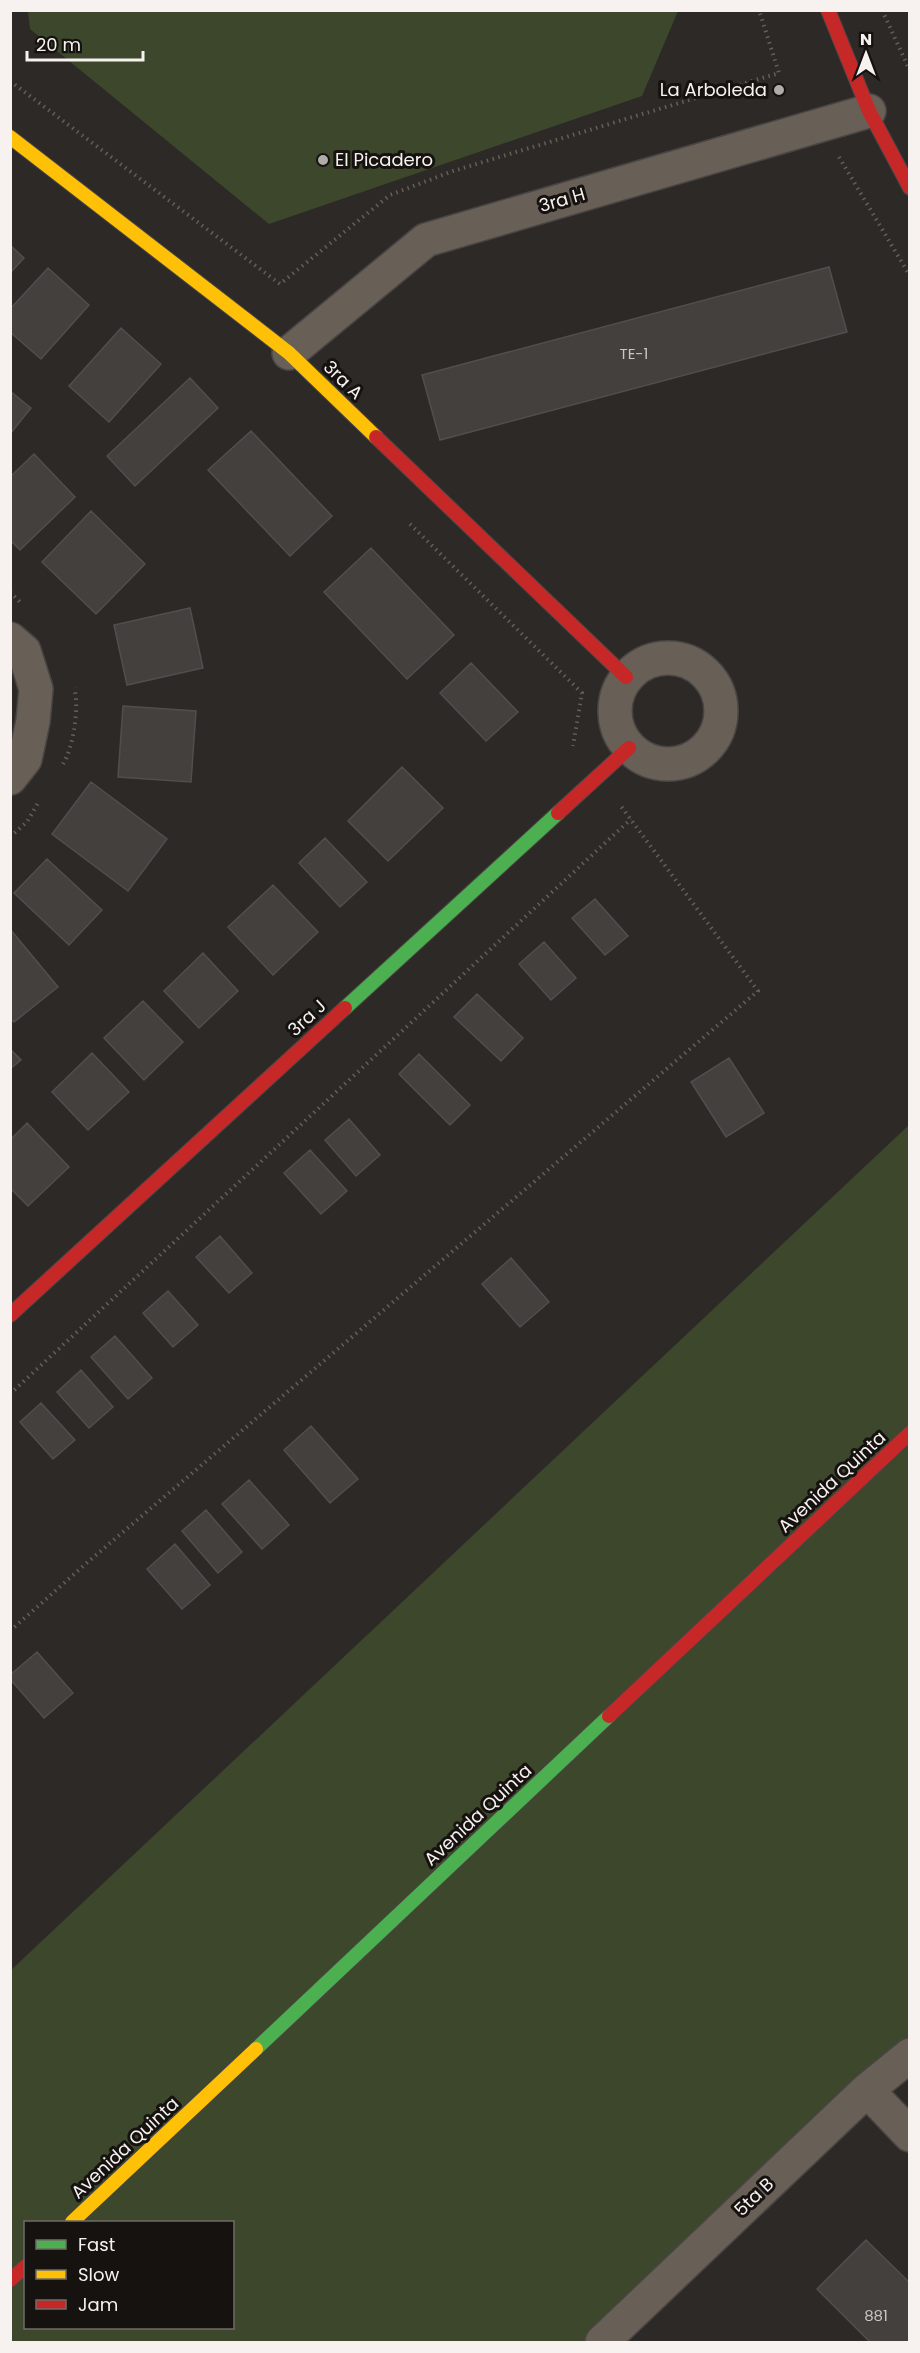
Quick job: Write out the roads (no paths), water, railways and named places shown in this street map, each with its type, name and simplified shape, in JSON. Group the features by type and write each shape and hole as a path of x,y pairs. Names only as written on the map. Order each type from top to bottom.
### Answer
{"street":[{"path":"828,10 869,111 909,188"},
{"name":"3ra H","path":"289,353 426,240 869,111"},
{"name":"3ra A","path":"10,137 289,353 626,677"},
{"path":"10,639 24,651 36,689 33,721 25,759 10,778"},
{"path":"675,658 692,664 707,675 716,690 721,707 720,723 713,738 703,751 689,760 673,764 657,763 629,748 620,735 615,720 615,705 626,677 641,665 657,659 675,658"},
{"name":"3ra J","path":"10,1315 629,748"},
{"name":"Avenida Quinta","path":"74,2221 909,1433"},
{"name":"5ta B","path":"602,2343 867,2090 909,2055"},
{"path":"867,2090 909,2135"},
{"path":"10,2280 24,2268"}],"place":[{"name":"La Arboleda","path":"779,90"},
{"name":"El Picadero","path":"323,160"}]}
